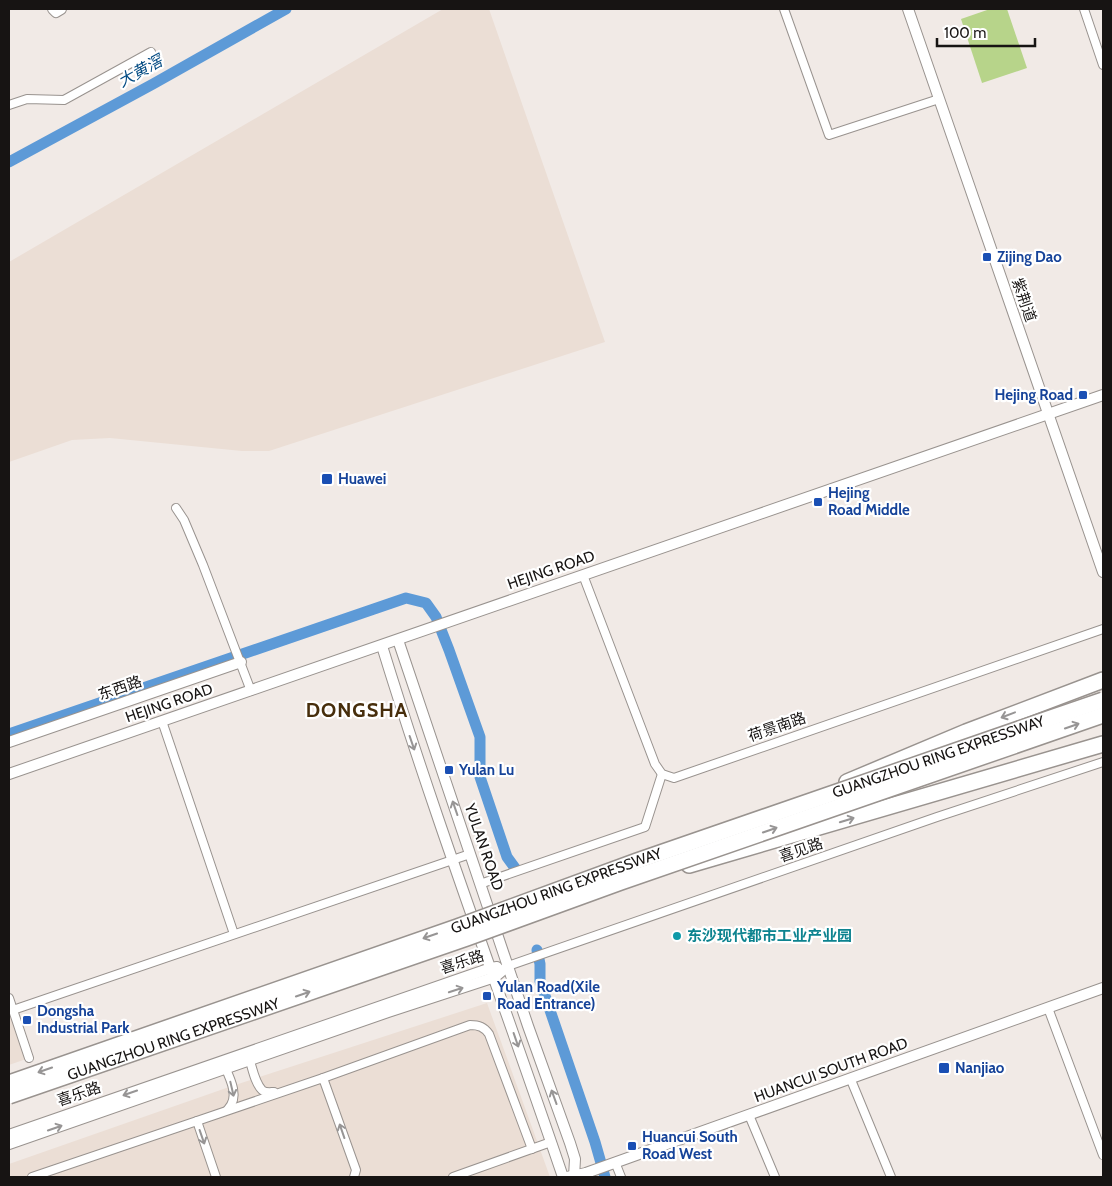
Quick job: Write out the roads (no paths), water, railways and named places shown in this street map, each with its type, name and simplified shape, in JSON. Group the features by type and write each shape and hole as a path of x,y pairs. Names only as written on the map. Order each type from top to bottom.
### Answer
{"highway":[{"path":"638,861 778,810 966,732 1103,680"},
{"name":"GUANGZHOU RING EXPRESSWAY","path":"9,1083 457,927 638,861 1103,700"},
{"name":"GUANGZHOU RING EXPRESSWAY","path":"9,1096 1103,715"},
{"path":"885,808 1103,733"},
{"path":"581,896 1103,744"}],"street":[{"path":"53,9 56,12 61,9"},
{"path":"784,9 829,134 940,99"},
{"name":"紫荆道","path":"908,9 1103,572"},
{"path":"1084,9 1103,64"},
{"path":"9,105 27,99 64,100 151,52"},
{"name":"HEJING ROAD","path":"9,774 1103,395"},
{"path":"176,508 188,530 251,691"},
{"path":"480,884 645,827 662,774 655,764 583,575"},
{"name":"荷景南路","path":"662,774 674,778 1103,629"},
{"name":"YULAN ROAD","path":"398,640 508,966 576,1159 569,1177"},
{"path":"382,646 408,730 552,1145 569,1177"},
{"name":"东西路","path":"9,742 241,662"},
{"path":"162,721 234,934"},
{"name":"喜见路","path":"508,966 1103,762"},
{"path":"12,1010 470,854"},
{"name":"喜乐路","path":"9,1134 248,1056 508,966"},
{"name":"HUANCUI SOUTH ROAD","path":"569,1177 586,1173 850,1080 1103,988"},
{"path":"9,998 29,1058"},
{"path":"1048,1008 1103,1155"},
{"path":"32,1177 323,1078 470,1025 478,1025 489,1034 532,1149"},
{"path":"248,1056 262,1090 265,1092 281,1092"},
{"path":"221,1113 230,1109 235,1096 224,1064"},
{"name":"喜乐路","path":"9,1144 224,1064"},
{"path":"323,1078 356,1170 354,1177"},
{"path":"850,1080 891,1177"},
{"path":"749,1115 775,1177"},
{"path":"197,1121 216,1177"},
{"path":"453,1177 532,1149 570,1143"},
{"path":"614,1163 621,1177"}],"waterway":[{"name":"大黄滘","path":"9,162 286,9"},
{"path":"9,734 406,598 426,603 436,617 480,737 480,777 507,857 515,868"},
{"path":"537,950 540,964 540,981 595,1142 605,1177"}],"place":[{"name":"Zijing Dao","path":"987,257"},
{"name":"Hejing Road","path":"1083,395"},
{"name":"Huawei","path":"327,479"},
{"name":"Hejing Road Middle","path":"818,502"},
{"name":"Yulan Lu","path":"449,770"},
{"name":"东沙现代都市工业产业园","path":"677,936"},
{"name":"Yulan Road(Xile Road Entrance)","path":"487,996"},
{"name":"Dongsha Industrial Park","path":"27,1020"},
{"name":"Nanjiao","path":"944,1068"},
{"name":"Huancui South Road West","path":"632,1146"}],"district":[{"name":"DONGSHA","path":"357,710"}]}
